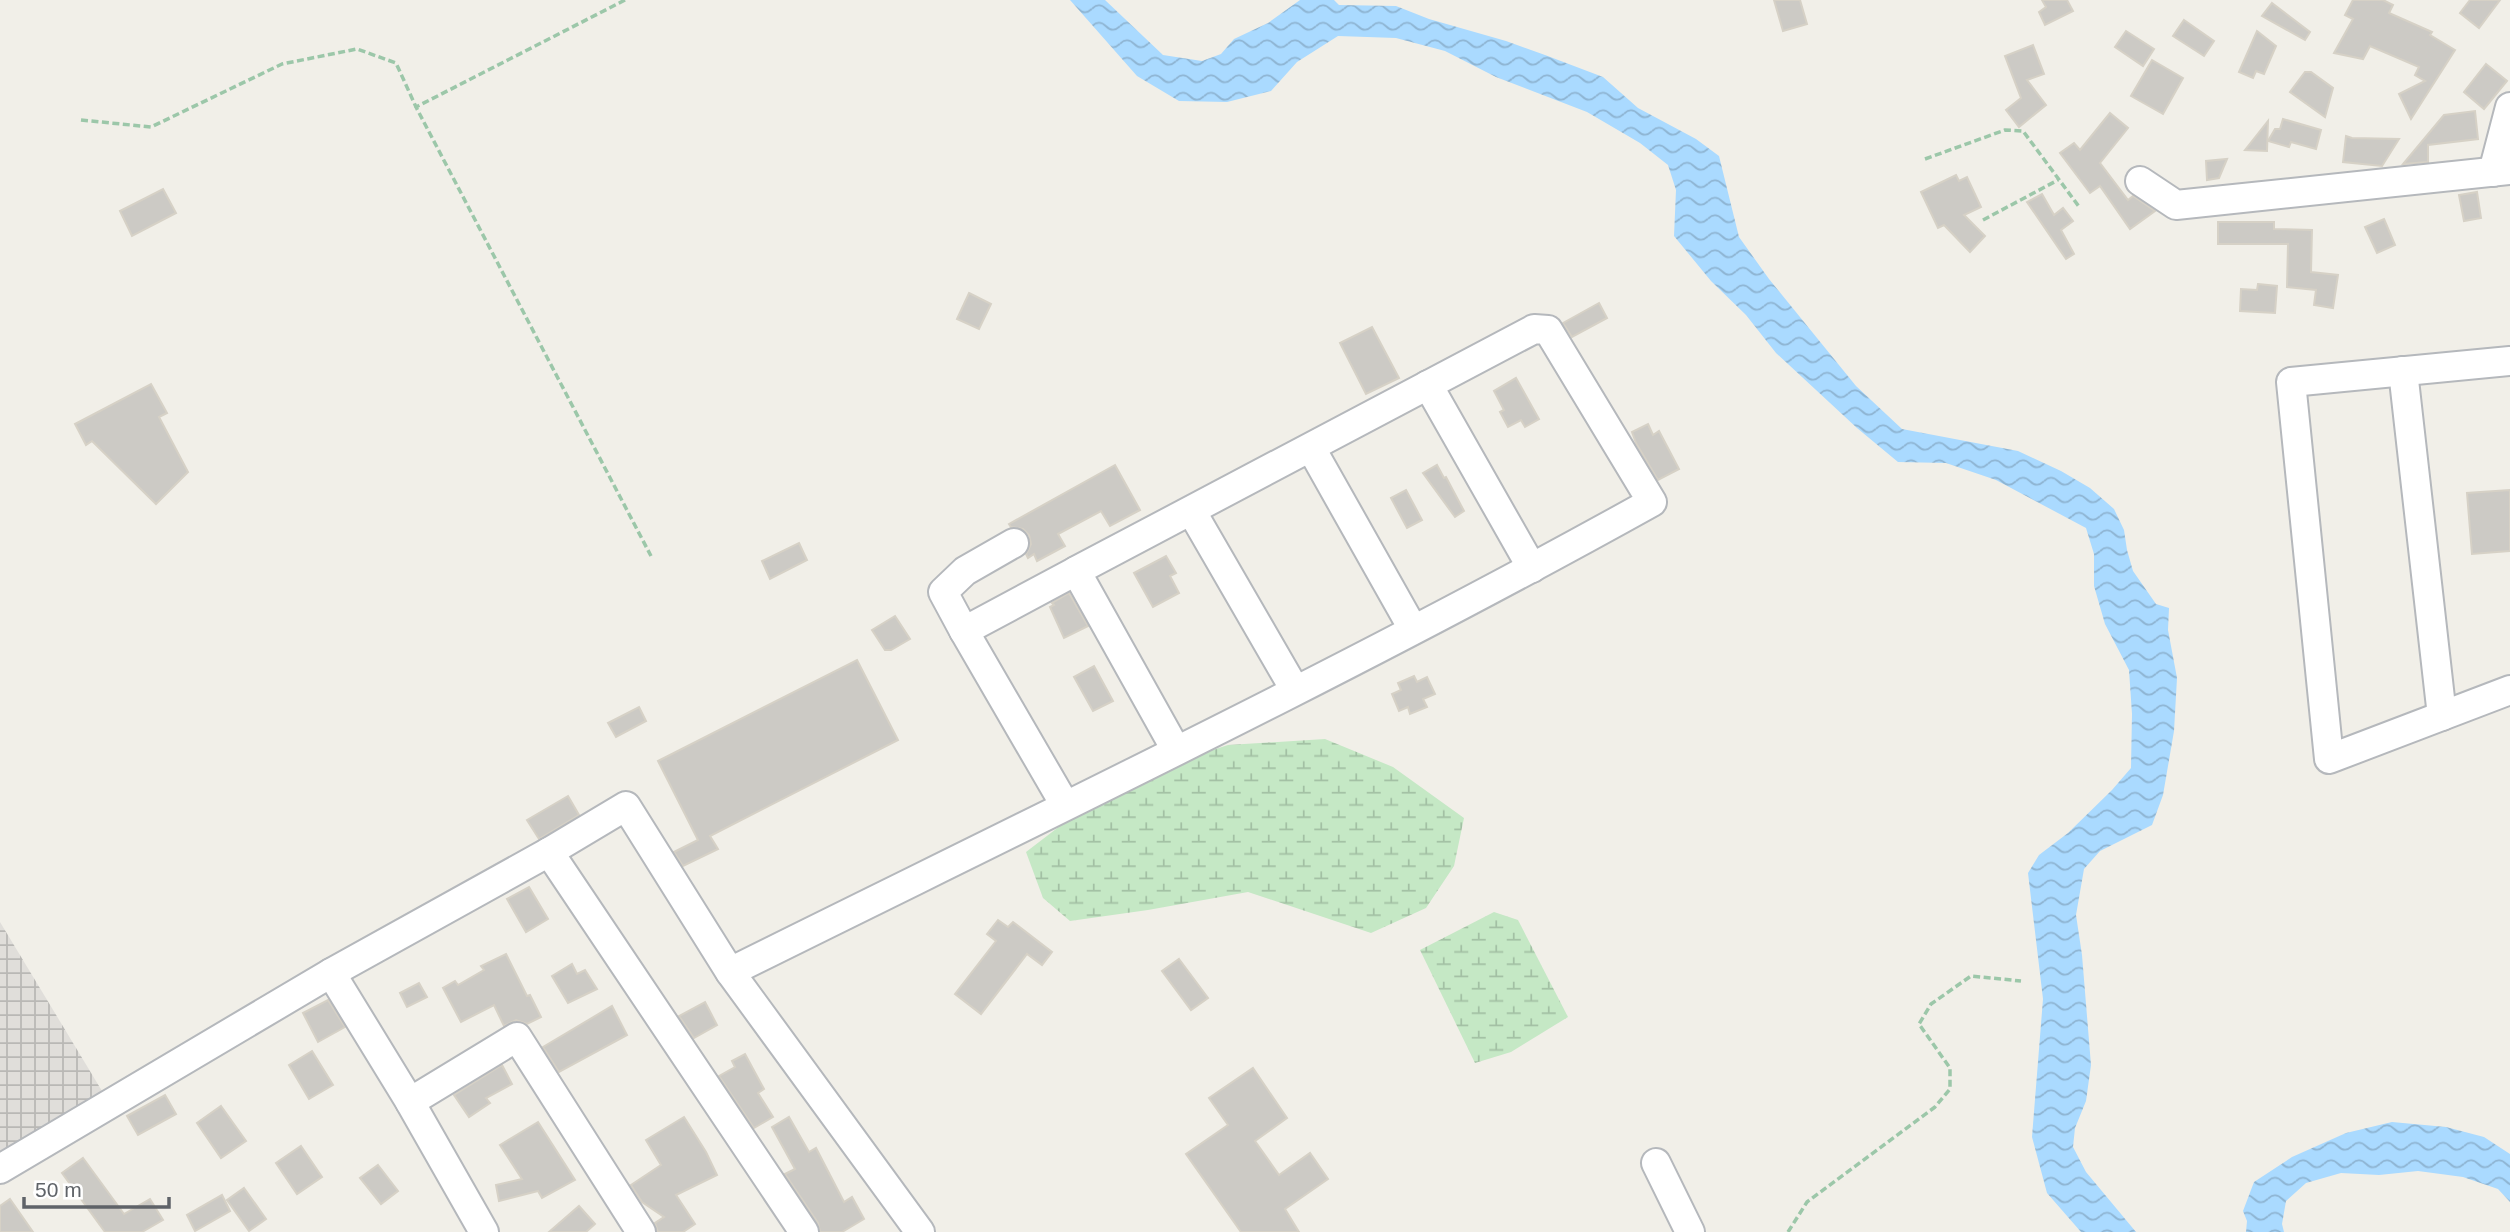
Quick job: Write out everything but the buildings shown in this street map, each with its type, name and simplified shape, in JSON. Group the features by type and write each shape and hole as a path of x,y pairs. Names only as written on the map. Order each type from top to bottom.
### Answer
{"street":[{"path":"2140,181 2176,205 2502,171 2510,107"},
{"path":"730,972 1295,690 1532,568 1652,502 1548,330 1534,330 964,631"},
{"path":"2510,361 2291,382 2329,759 2510,690"},
{"path":"2403,371 2442,716"},
{"path":"1428,385 1532,568"},
{"path":"1311,448 1413,629"},
{"path":"1192,512 1295,690"},
{"path":"1014,542 965,571 943,592 1065,806"},
{"path":"1076,571 1177,750"},
{"path":"0,1169 331,973 626,806 730,972 920,1232"},
{"path":"549,852 804,1232"},
{"path":"331,973 410,1102 484,1232"},
{"path":"410,1102 517,1037 641,1232"},
{"path":"1656,1163 1690,1232"}],"path":[{"path":"416,107 625,0"},
{"path":"81,120 152,127 282,64 357,49 396,63 416,107 650,556"},
{"path":"1925,159 2005,130 2022,131 2080,208"},
{"path":"1983,220 2058,180"},
{"path":"1787,1232 1807,1202 1935,1107 1950,1089 1950,1068 1919,1024 1931,1004 1971,976 2021,981"}],"shaded area":[{"path":"0,922 102,1091 0,1152"}],"green space":[{"path":"1325,739 1393,767 1464,818 1454,866 1426,908 1371,933 1248,892 1070,921 1043,898 1026,852 1073,816 1185,759 1228,745"},
{"path":"1494,912 1518,920 1568,1017 1511,1052 1475,1063 1420,950"}],"water":[{"path":"1070,0 1105,0 1163,55 1202,61 1221,54 1234,39 1268,23 1300,0 1334,0 1339,5 1396,6 1429,19 1506,41 1603,77 1638,108 1696,139 1719,156 1739,237 1769,279 1856,386 1902,429 2018,451 2090,488 2114,509 2124,530 2133,571 2156,604 2169,608 2168,630 2177,678 2174,731 2163,795 2152,825 2100,851 2084,869 2076,915 2091,1065 2086,1101 2075,1128 2073,1147 2086,1172 2136,1232 2081,1232 2047,1193 2032,1137 2043,999 2028,873 2039,855 2068,833 2131,768 2132,714 2129,670 2105,624 2094,586 2094,554 2086,528 1996,480 1946,463 1898,462 1857,428 1776,353 1746,315 1711,281 1674,236 1676,190 1668,165 1640,143 1587,112 1496,77 1445,51 1396,38 1338,36 1297,62 1271,91 1227,102 1179,101 1137,76"},
{"path":"2392,1122 2446,1127 2484,1137 2510,1154 2510,1202 2498,1189 2463,1177 2418,1171 2379,1175 2341,1173 2306,1183 2286,1201 2282,1224 2284,1232 2246,1232 2247,1221 2243,1211 2254,1182 2292,1157 2346,1133"}]}
